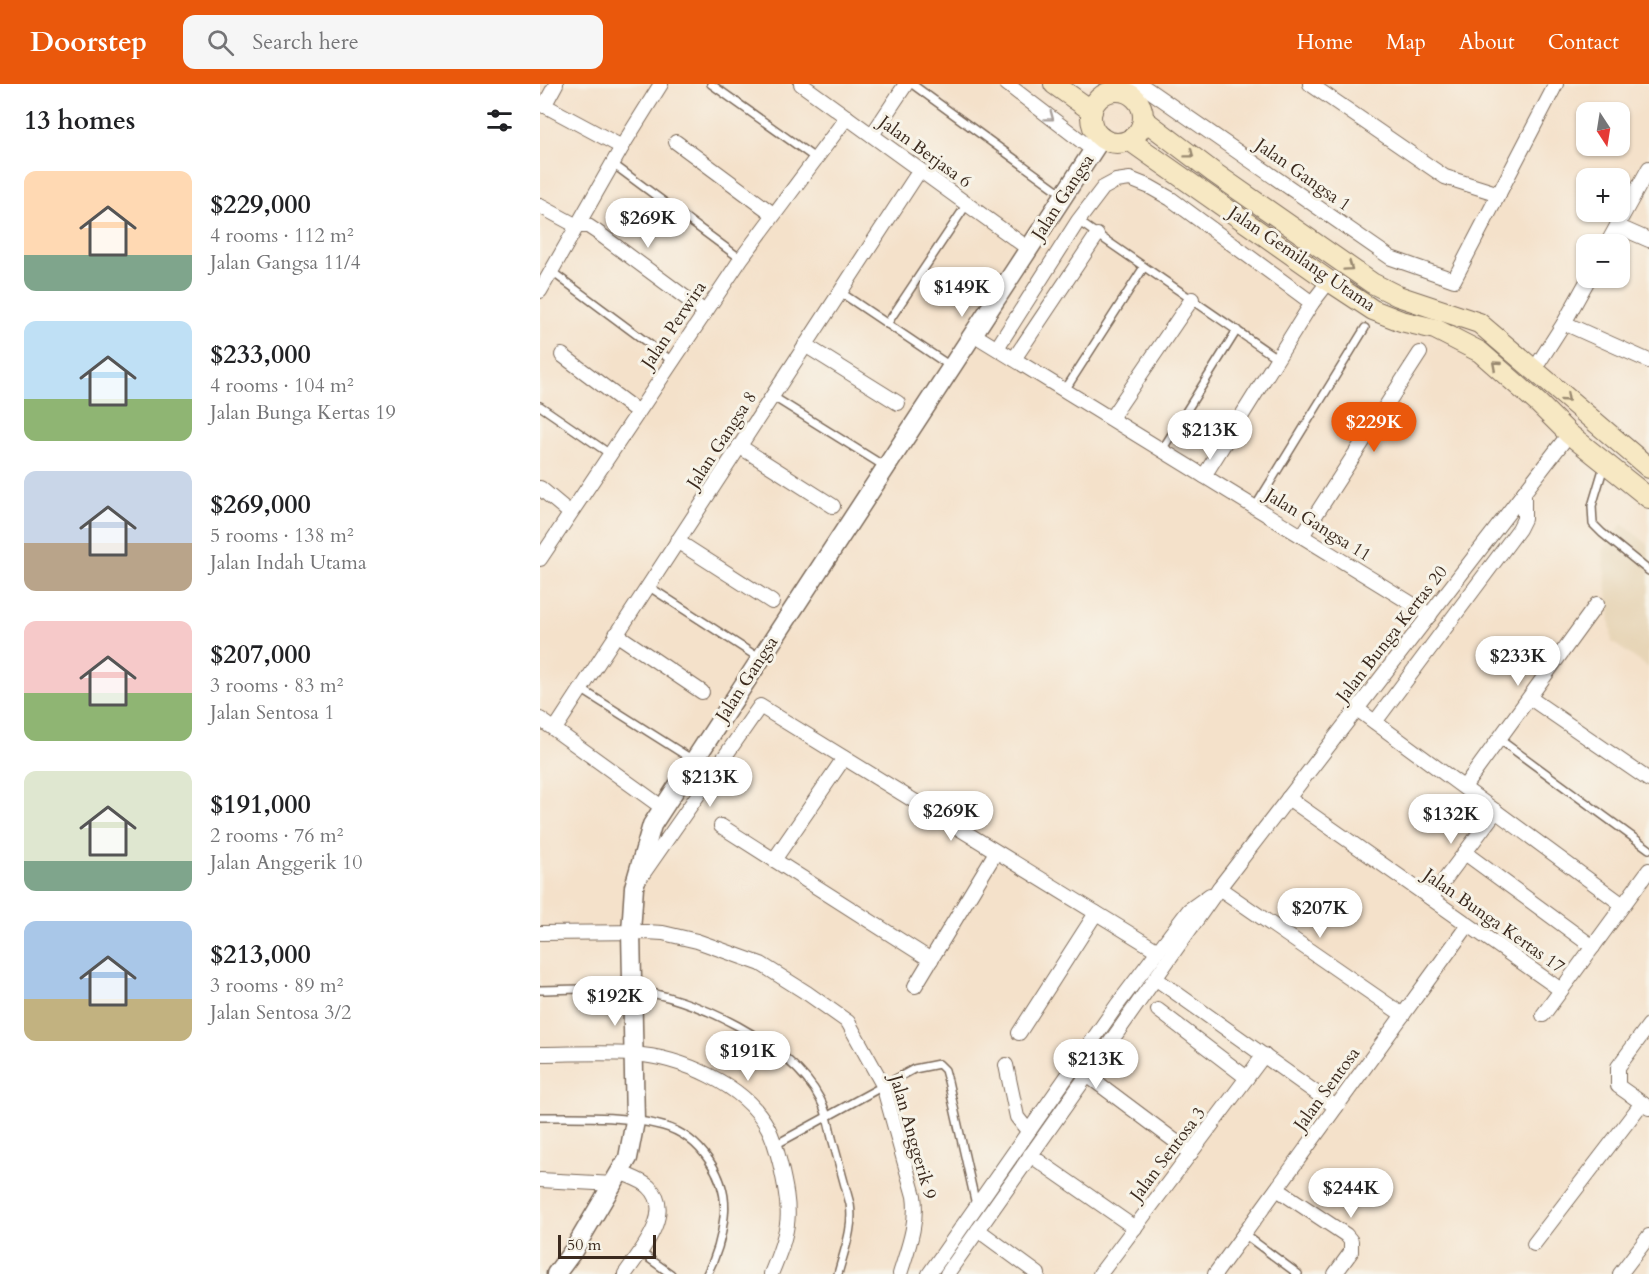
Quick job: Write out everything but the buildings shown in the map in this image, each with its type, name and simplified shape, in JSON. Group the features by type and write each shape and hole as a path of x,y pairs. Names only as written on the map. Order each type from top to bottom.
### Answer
{"main road":[{"path":"1054,84 1092,111"},
{"path":"1134,87 1143,119 1136,135 1129,140 1098,143 1093,127 1092,111 1099,98 1099,89 1113,91 1134,87"},
{"name":"Jalan Gemilang Utama","path":"1143,119 1213,172 1372,283 1398,296 1479,323 1645,460"},
{"name":"Jalan Gemilang Utama","path":"1129,140 1373,310 1401,321 1435,329 1480,352 1538,402 1569,434 1649,498"}],"street":[{"path":"556,84 542,105 621,147"},
{"path":"540,291 621,147 661,84"},
{"name":"Jalan Berjasa 6","path":"801,84 1029,249"},
{"path":"872,135 906,84"},
{"path":"1007,84 1098,143"},
{"path":"1310,84 1445,177 1499,194 1556,84"},
{"name":"Jalan Gangsa 1","path":"1134,87 1391,258 1454,280 1499,194"},
{"name":"Jalan Perwira","path":"540,559 741,259 847,117"},
{"path":"676,142 773,214"},
{"name":"Jalan Gangsa","path":"556,1274 573,1251 628,1158 635,1121 631,932 634,881 652,825 1098,143"},
{"path":"1613,234 1649,168"},
{"name":"Jalan Gangsa 8","path":"555,729 920,170"},
{"path":"1183,178 1191,194 1190,213"},
{"path":"997,348 1078,221 1103,188 1116,181 1130,179 1150,186 1190,213 1312,303"},
{"path":"540,206 577,226 588,226 705,312"},
{"path":"1617,226 1649,240"},
{"path":"1014,359 1097,235"},
{"path":"1204,476 1312,303 1329,281"},
{"path":"1534,370 1583,288"},
{"path":"1111,418 1192,299"},
{"path":"1564,323 1649,360"},
{"name":"Jalan Gangsa 11","path":"973,334 1430,615"},
{"path":"805,345 898,403"},
{"path":"1302,536 1420,353"},
{"path":"562,355 638,412"},
{"name":"Jalan Bunga Kertas 20","path":"1219,888 1569,434"},
{"path":"740,446 833,506"},
{"path":"540,488 570,513"},
{"name":"Jalan Bunga Kertas 20","path":"1375,722 1519,529 1524,519 1524,492"},
{"path":"677,541 772,602"},
{"path":"1464,787 1597,604"},
{"path":"616,634 702,692"},
{"path":"1530,698 1649,780"},
{"path":"634,881 638,879 686,815 760,706 1158,951"},
{"path":"1357,709 1623,905"},
{"path":"540,719 663,808"},
{"path":"774,860 844,758"},
{"name":"Jalan Bunga Kertas 17","path":"1288,798 1561,990"},
{"path":"1431,898 1496,811"},
{"path":"721,826 931,960"},
{"path":"915,986 996,852"},
{"path":"1464,853 1593,947"},
{"path":"1543,1015 1649,870"},
{"path":"929,1274 1028,1131 1158,951 1189,910 1219,888"},
{"path":"947,1274 1219,888"},
{"path":"1219,888 1403,1015"},
{"path":"1019,1033 1096,913"},
{"name":"Jalan Sentosa","path":"1215,1274 1468,925"},
{"name":"Jalan Anggerik 9","path":"540,933 663,933 697,941 761,964 848,1022 883,1085 916,1208 913,1231 900,1274"},
{"path":"1155,978 1336,1107"},
{"path":"1158,1011 1247,1078"},
{"path":"1534,1244 1646,1105 1618,1086 1618,1067 1649,1025"},
{"path":"540,1054 633,1054 669,1061 719,1079 756,1110 768,1127 775,1144 789,1202 784,1242 771,1274"},
{"name":"Jalan Sentosa 3","path":"1100,1274 1264,1055"},
{"path":"1006,1065 1017,1117 1028,1131"},
{"path":"1088,1075 1191,1153"},
{"path":"1030,1155 1135,1227"},
{"path":"540,1180 617,1178 643,1182 656,1196 659,1212 653,1232 625,1274"},
{"path":"1277,1189 1346,1235 1351,1241 1351,1252 1335,1274"},
{"path":"978,1230 1038,1274"},
{"path":"1620,1274 1649,1236"}],"lane":[{"path":"711,84 815,158"},
{"path":"912,84 1064,195"},
{"path":"612,164 741,259"},
{"path":"887,324 967,204"},
{"path":"1078,221 1278,359"},
{"path":"1065,390 1144,267"},
{"path":"551,271 672,361"},
{"path":"840,292 951,367"},
{"path":"1255,507 1365,328"},
{"path":"1162,450 1238,330"},
{"path":"772,396 886,467"},
{"path":"540,406 610,454"},
{"path":"1605,463 1592,506 1593,524 1602,534 1649,570"},
{"path":"648,586 761,658"},
{"path":"581,689 694,761"},
{"path":"1499,739 1649,849"},
{"path":"540,990 632,990 669,998 708,1011 767,1044 798,1070 820,1099 827,1116 852,1218 838,1274"},
{"path":"775,1144 883,1085 925,1065 939,1064 945,1071 976,1206"},
{"path":"540,1117 606,1118 663,1126 686,1136 701,1150 713,1167 720,1184 724,1216 714,1259 707,1274"},
{"path":"1244,1234 1298,1274"},
{"path":"640,1252 671,1274"}],"shaded area":[{"path":"1622,524 1649,545 1649,668 1612,642 1603,551"}]}
